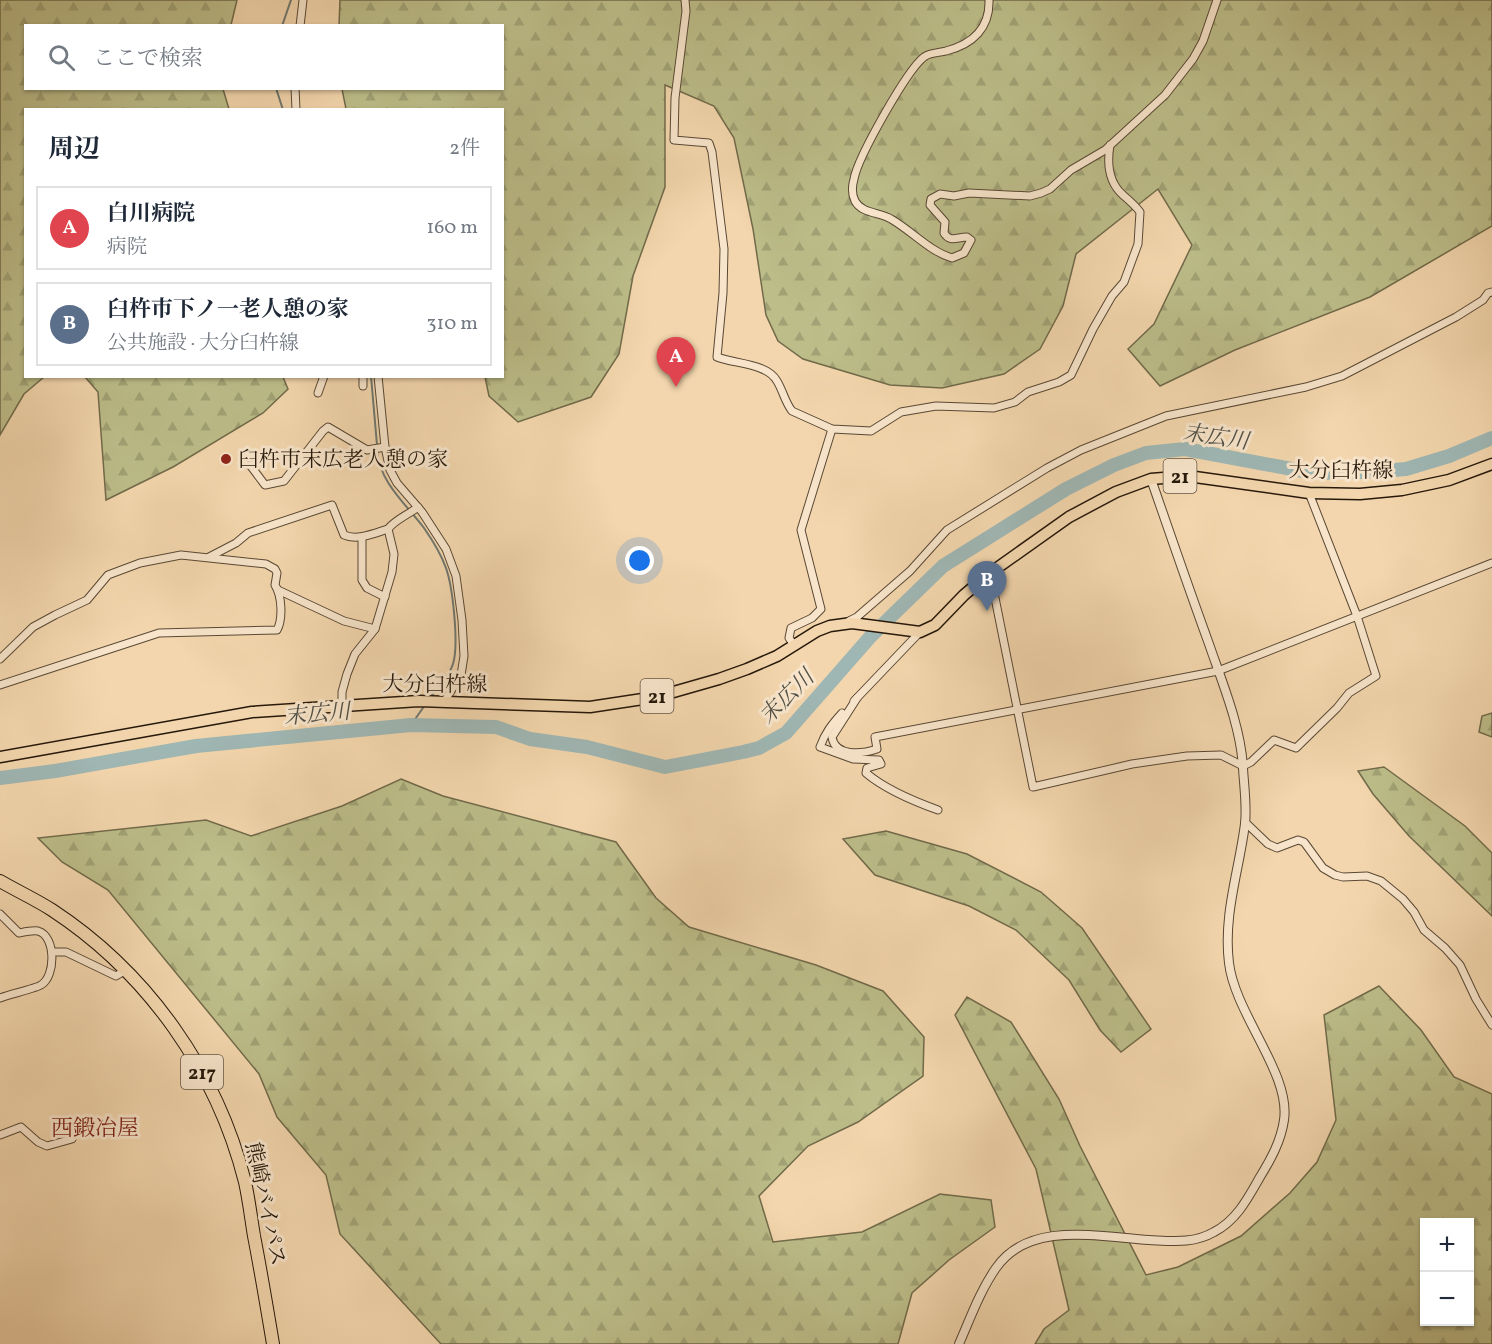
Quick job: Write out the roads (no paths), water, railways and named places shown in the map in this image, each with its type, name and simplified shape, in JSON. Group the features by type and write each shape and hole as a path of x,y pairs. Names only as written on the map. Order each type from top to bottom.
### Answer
{"highway":[{"name":"熊崎バイパス","path":"0,881 51,910 89,938 126,970 184,1041 211,1087 228,1127 245,1183 273,1344"}],"main road":[{"name":"大分臼杵線","path":"0,757 252,712 418,701 590,707 656,697 719,679 777,656 822,628 846,623 916,632 935,625 964,595 990,573 1069,517 1116,492 1150,479 1188,476 1309,494 1360,494 1402,490 1449,480 1492,464"}],"street":[{"path":"300,24 303,0"},
{"path":"685,0 686,11 675,98 674,140 709,143 712,152 724,249 723,293 717,357 765,370 777,380 785,401 792,411 832,429 871,431 901,412 936,406 994,408 1015,402 1028,392 1059,382 1071,375 1093,328 1112,296 1124,282 1137,244 1140,212 1121,193 1111,178 1108,162 1110,145"},
{"path":"989,0 987,20 980,32 971,40 950,50 924,57 899,90 880,123 854,178 853,194 862,209 890,218 948,257 956,258 964,254 971,240 968,237 954,240 947,237 944,233 945,222 930,205 931,199 940,194 1030,196 1041,193 1059,182 1071,170 1105,150 1152,108 1187,67 1203,41 1217,0"},
{"path":"296,90 296,108"},
{"path":"846,623 857,617 910,571 948,530 1047,468 1081,450 1166,416 1306,387 1342,376 1456,316 1492,292"},
{"path":"318,393 323,378"},
{"path":"363,378 363,386"},
{"path":"378,378 384,447 392,475 449,555 459,596 462,620 462,671 458,682 442,702"},
{"path":"250,465 265,485 284,481 322,431 328,427 357,445 370,450 384,447"},
{"path":"794,645 789,635 790,628 813,618 821,609 801,530 832,429"},
{"path":"959,1344 996,1268 1007,1256 1041,1238 1076,1235 1181,1242 1198,1239 1215,1232 1235,1216 1268,1164 1279,1142 1285,1118 1281,1085 1236,993 1229,963 1228,917 1245,822 1241,746 1218,671 1150,479"},
{"path":"1243,766 1251,762 1274,740 1296,748 1349,693 1376,676 1357,616 1309,494"},
{"path":"209,557 258,529 332,505 344,535 347,537 362,537 388,528 417,508"},
{"path":"342,706 344,683 355,654 375,629 385,597 394,561 388,528"},
{"path":"362,537 362,579 367,588 385,597"},
{"path":"0,658 33,627 87,600 108,575 155,558 181,555 209,557 270,566 277,573 275,585 278,590 281,615 277,630 159,633 0,685"},
{"path":"857,698 832,737 834,744 844,752 877,749 875,737 1218,671 1492,563"},
{"path":"990,573 1033,787 1132,764 1187,756 1221,755 1243,766"},
{"path":"278,590 344,621 375,629"},
{"path":"916,632 831,725 820,747 853,759 879,760 881,764 867,768 866,773 915,801 938,810"},
{"path":"1245,822 1268,844 1277,848 1298,840 1304,842 1323,868 1335,875 1367,876 1381,881 1402,899 1414,912 1424,930 1460,965 1476,999 1492,1025"},
{"path":"0,914 19,933 40,932 52,952 51,969 41,985 0,998"},
{"path":"52,952 66,952 116,976 126,970"},
{"path":"0,1135 21,1127 38,1142 47,1146 72,1139"}],"waterway":[{"path":"283,24 291,0"},
{"path":"277,90 282,108"},
{"path":"371,378 377,445"},
{"name":"末広川","path":"0,778 55,771 196,746 411,725 496,727 530,739 587,747 665,767 743,752 759,748 786,733 871,636 943,566 1066,489 1114,465 1146,453 1185,449 1313,473 1368,472 1406,469 1449,456 1492,438"},
{"path":"377,451 379,463 388,483 431,538 449,577 454,616 455,655 449,673 430,698"},
{"path":"411,725 425,705"}],"place":[{"name":"白川病院","path":"676,387"},
{"name":"臼杵市末広老人憩の家","path":"226,459"},
{"name":"臼杵市下ノ一老人憩の家","path":"987,611"}],"district":[{"name":"西鍛冶屋","path":"95,1127"}]}
